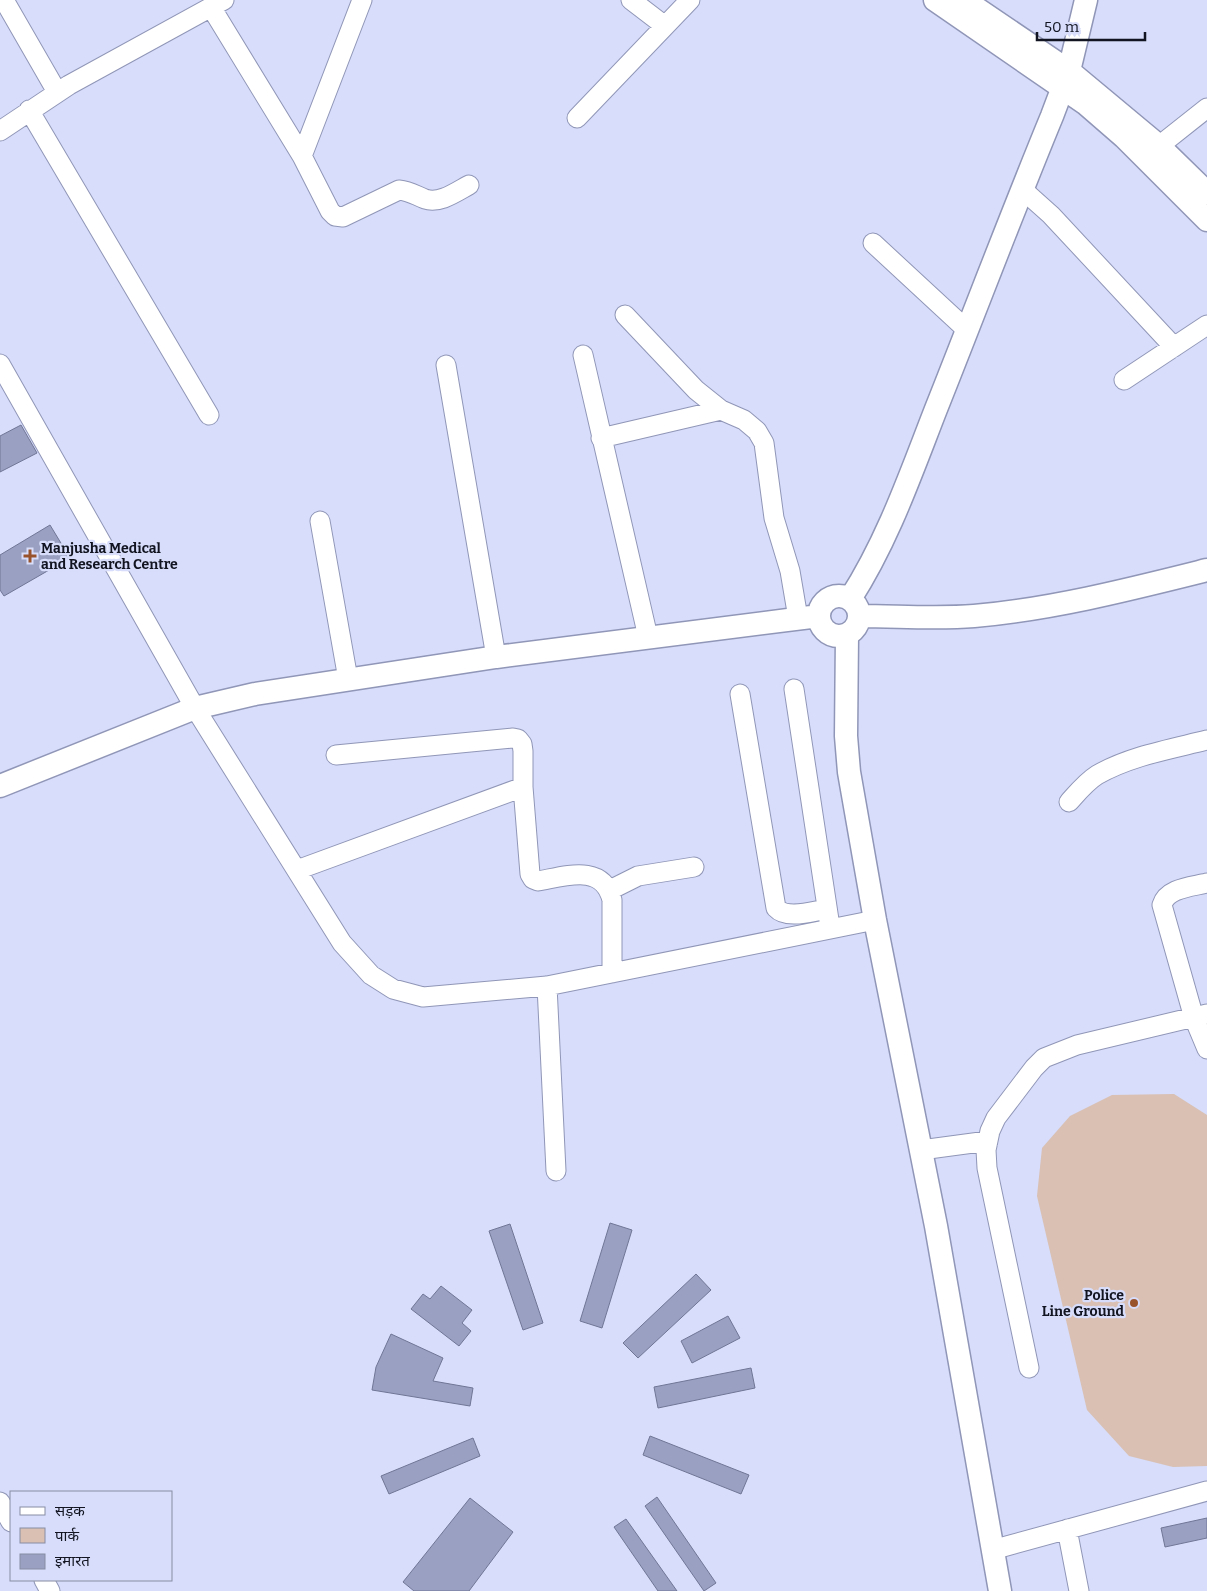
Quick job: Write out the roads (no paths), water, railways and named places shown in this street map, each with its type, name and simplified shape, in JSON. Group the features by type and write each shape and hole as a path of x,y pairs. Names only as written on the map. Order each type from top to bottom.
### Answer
{"main road":[{"path":"936,0 969,10 1159,146 1207,193"},
{"path":"969,10 998,0"},
{"path":"1000,1591 921,1150 875,920 848,763 846,736 852,616 868,571 967,330 1066,80 1086,0"},
{"path":"1066,80 1086,104 1124,137 1207,220"},
{"path":"0,786 195,708 255,694 496,657 808,617 820,623 828,633 834,636 852,616 932,618 976,616 1113,593 1207,570"},
{"path":"808,617 832,596 838,595 852,616"}],"street":[{"path":"4,0 57,92"},
{"path":"302,156 362,0"},
{"path":"631,0 665,26"},
{"path":"577,118 690,0"},
{"path":"0,131 57,92 218,3 330,211 335,216 343,217 398,190 408,191 427,200 436,200 469,185"},
{"path":"1159,146 1207,108"},
{"path":"30,110 209,415"},
{"path":"1022,189 1051,215 1174,347"},
{"path":"873,243 967,330"},
{"path":"625,315 696,390 721,410 744,420 757,430 764,443 774,518 790,570 808,617"},
{"path":"1124,380 1207,325"},
{"path":"583,355 648,637"},
{"path":"0,364 195,708 296,870 342,942 371,975 393,989 423,997 547,986 875,920"},
{"path":"446,365 496,657"},
{"path":"601,438 721,410"},
{"path":"320,521 348,679"},
{"path":"794,689 830,929"},
{"path":"740,694 776,908 780,913 788,914 828,909"},
{"path":"336,755 518,739 522,744 523,788 530,874 534,879 586,874 603,882 610,890 612,900 612,973"},
{"path":"1069,802 1092,780 1112,768 1136,759 1207,740"},
{"path":"296,870 523,788"},
{"path":"610,890 638,876 694,867"},
{"path":"1207,883 1170,893 1164,897 1162,905 1200,1016 1207,1049"},
{"path":"547,986 556,1170"},
{"path":"1029,1368 987,1168 988,1141 996,1118 1034,1068 1044,1058 1077,1045 1200,1016"},
{"path":"921,1150 988,1141"},
{"path":"992,1550 1207,1491"},
{"path":"0,1502 10,1520"},
{"path":"1067,1529 1079,1591"}],"place":[{"name":"Manjusha Medical and Research Centre","path":"30,556"},
{"name":"Police Line Ground","path":"1134,1303"}]}
